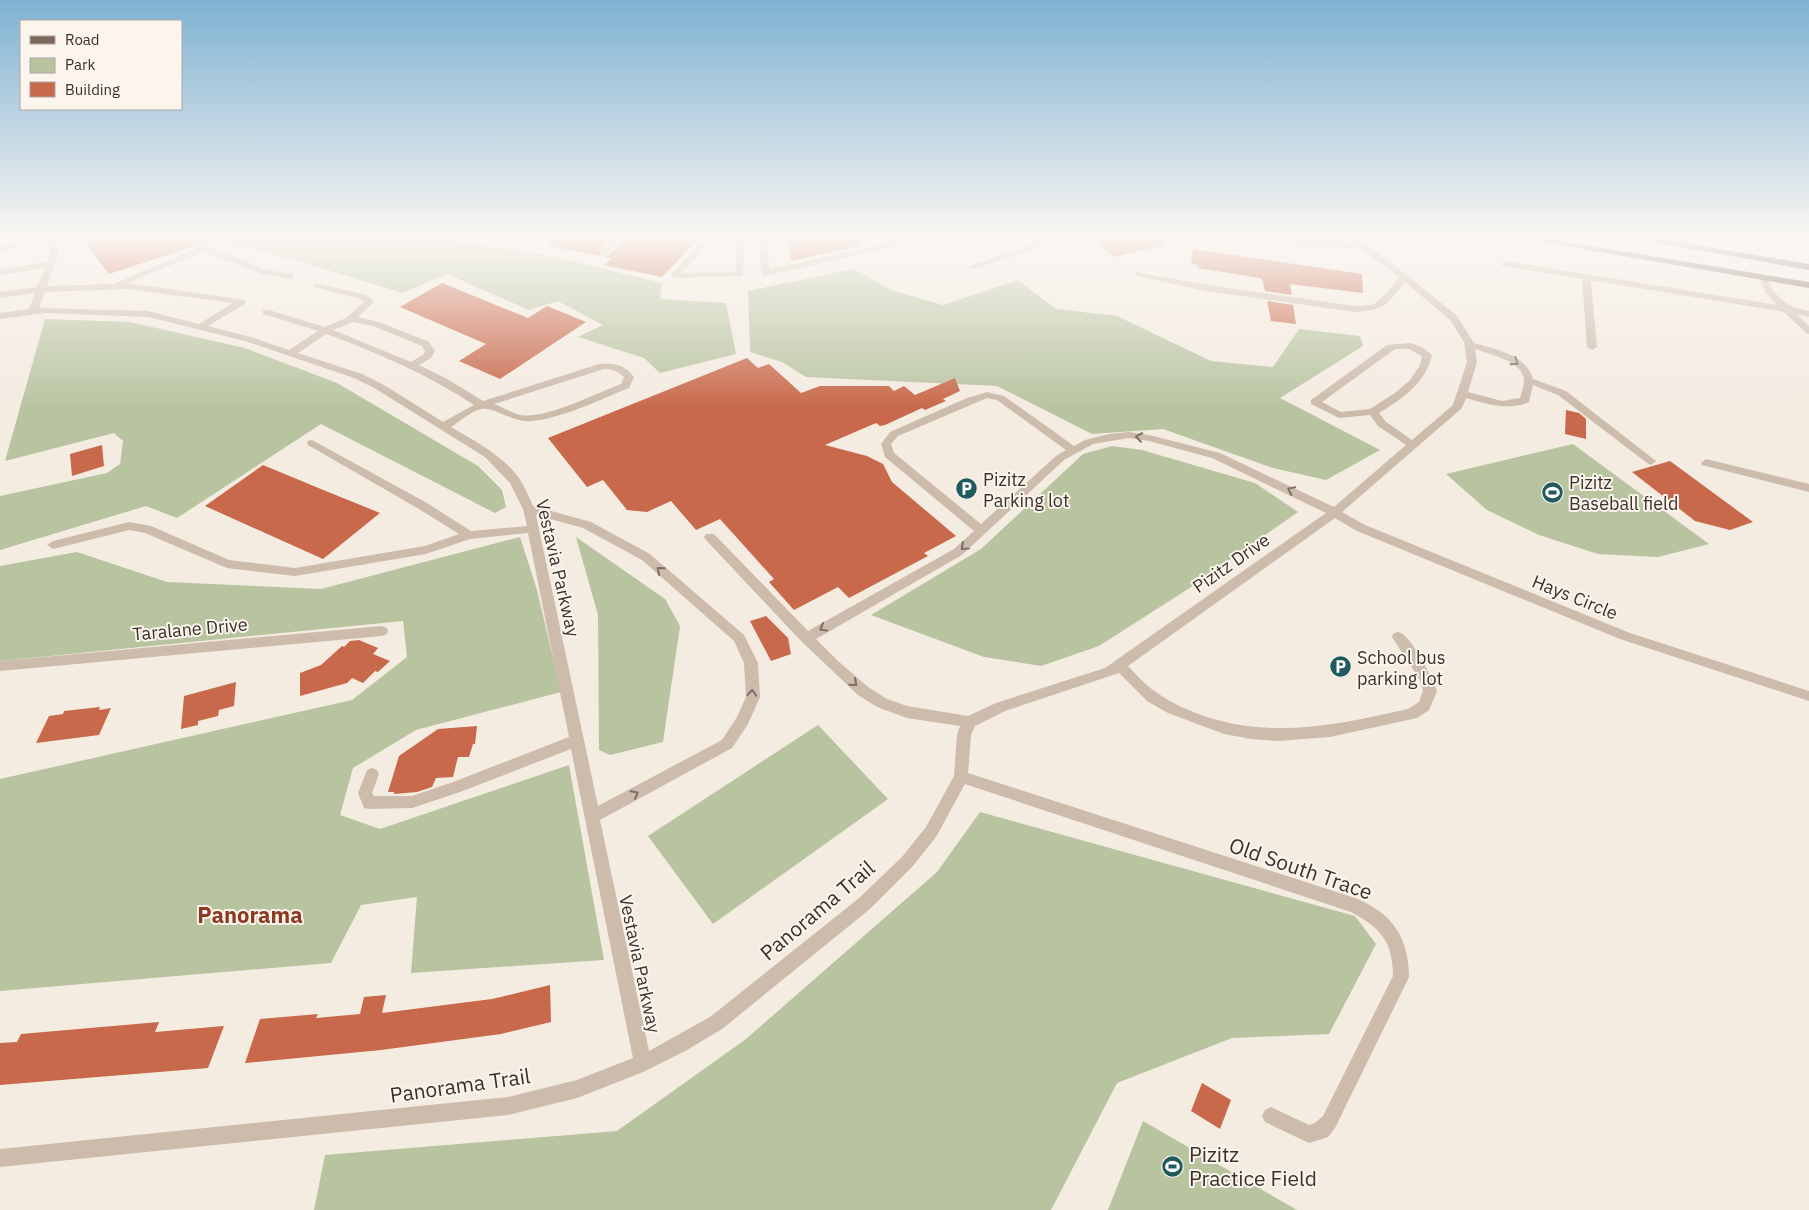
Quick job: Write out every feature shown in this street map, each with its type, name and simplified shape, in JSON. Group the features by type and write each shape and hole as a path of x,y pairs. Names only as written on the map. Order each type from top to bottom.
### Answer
{"street":[{"path":"33,312 38,294"},
{"path":"188,294 242,302 200,327"},
{"path":"290,353 348,320 369,302 364,297 354,294"},
{"path":"1253,294 1355,309 1375,308 1390,294"},
{"path":"1425,294 1454,318 1470,345 1504,355 1525,369 1528,376 1525,400 1518,404 1504,405 1461,393"},
{"path":"1588,294 1592,347"},
{"path":"1698,294 1809,314"},
{"path":"1771,294 1809,331"},
{"name":"Vestavia Parkway","path":"0,316 33,312 92,310 148,314 248,339 358,376 444,426 489,455 503,467 524,494 529,509 643,1063"},
{"path":"266,312 328,331 412,366 441,380 482,405 498,408 502,413 518,420 535,418 625,386 629,377 623,370 612,364 593,368 482,405 444,426"},
{"path":"348,320 366,321 426,344 430,348 428,356 412,366"},
{"path":"1401,344 1423,351 1427,355 1420,376 1404,392 1373,412 1339,415 1315,402 1390,347 1401,344"},
{"name":"Pizitz Drive","path":"969,722 1001,707 1110,672 1334,512 1458,406 1472,362 1470,345"},
{"path":"1528,380 1562,393 1651,461"},
{"path":"981,530 889,455 886,444 894,434 986,395 1000,398 1073,450"},
{"path":"1373,412 1382,424 1413,445"},
{"name":"Hays Circle","path":"806,638 958,552 1060,458 1089,442 1129,435 1216,455 1334,512 1361,528 1625,636 1809,696"},
{"path":"312,443 423,506 469,535"},
{"path":"1706,463 1809,488"},
{"path":"529,509 586,525 646,558 739,638 751,663 753,697 743,720 727,744 592,817"},
{"path":"53,546 129,526 148,529 227,564 295,572 426,550 469,535 533,529"},
{"path":"710,537 806,638 863,691 882,703 907,712 969,722"},
{"name":"Taralane Drive","path":"0,666 382,631"},
{"path":"1118,665 1151,696 1178,711 1209,724 1228,730 1272,737 1317,735 1412,714 1424,706 1430,692 1426,679 1398,637"},
{"name":"Panorama Trail","path":"0,1158 508,1106 577,1088 643,1063 716,1023 864,904 907,862 931,832 960,777 964,735 969,722"},
{"path":"372,774 365,793 369,803 412,802 456,788 578,740"},
{"name":"Old South Trace","path":"960,777 1355,906 1371,913 1381,921 1397,943 1401,954 1401,977 1329,1122 1320,1130 1309,1134 1271,1116"}],"green space":[{"path":"494,294 661,294 660,299 726,303 736,354 660,373 644,358 578,337 603,325 558,301 529,310"},
{"path":"748,294 906,294 943,305 975,294 1037,294 1056,309 1117,316 1211,361 1273,367 1299,329 1360,336 1363,346 1280,398 1380,450 1326,480 1273,468 1163,429 1092,434 997,386 806,377 782,362 750,352"},
{"path":"45,319 130,322 245,348 337,383 478,466 502,490 506,507 495,513 321,424 177,518 146,506 0,550 0,496 107,473 120,464 123,441 114,433 5,461"},
{"name":"Pizitz Baseball field","path":"1573,444 1709,544 1658,557 1598,554 1539,535 1487,510 1446,474"},
{"path":"1112,446 1142,450 1255,483 1298,512 1188,589 1099,646 1041,666 984,657 871,615 981,549 1083,454"},
{"path":"520,537 537,590 561,692 416,730 353,768 340,815 380,829 569,765 604,960 411,973 417,897 361,905 331,963 0,991 0,779 352,700 407,657 403,621 0,661 0,566 77,552 167,582 321,589"},
{"path":"576,537 665,599 680,626 663,742 610,755 599,750 598,615"},
{"path":"818,725 888,799 713,924 648,836"},
{"path":"980,812 1355,916 1376,944 1329,1034 1232,1038 1117,1083 1051,1210 314,1210 325,1155 617,1131 746,1039 937,872"},
{"name":"Pizitz Practice Field","path":"1143,1121 1297,1210 1108,1210"}],"building":[{"path":"422,294 470,294 528,318 547,306 586,322 500,379 459,361 486,344 400,307"},
{"path":"1267,301 1293,305 1296,324 1271,321"},
{"path":"747,358 758,368 769,364 801,393 820,386 889,386 894,391 904,386 915,395 955,378 960,391 943,399 946,401 925,410 922,408 885,425 880,426 876,423 825,445 867,456 883,464 892,482 956,536 924,553 928,556 849,598 838,587 794,610 769,582 774,579 720,519 696,530 671,501 647,512 627,510 603,480 587,487 548,438"},
{"path":"1566,410 1579,413 1586,419 1586,439 1565,434"},
{"path":"102,445 104,466 72,476 70,454"},
{"path":"1670,461 1753,522 1730,530 1695,521 1632,472"},
{"path":"263,465 380,513 323,559 205,506"},
{"path":"766,616 788,638 791,654 771,661 750,621"},
{"path":"359,640 378,648 373,654 390,661 378,672 375,671 363,683 352,678 347,683 300,696 300,673 321,665 350,641"},
{"path":"236,682 234,706 219,710 218,716 198,721 198,725 181,729 184,696"},
{"path":"100,707 99,710 111,708 99,735 36,743 49,716 63,714 64,711"},
{"path":"477,726 475,744 473,744 469,757 458,757 453,777 436,778 432,787 417,792 394,794 394,792 388,792 399,756 438,729"},
{"path":"550,985 551,1022 501,1034 381,1050 245,1063 260,1019 318,1014 316,1018 360,1014 364,997 386,995 382,1013 492,999"},
{"path":"159,1022 155,1032 224,1026 208,1068 0,1085 0,1043 17,1042 21,1034"},
{"path":"1202,1083 1231,1100 1220,1129 1191,1111"}],"place":[{"name":"Pizitz Parking lot","path":"967,489"},
{"name":"Pizitz Baseball field","path":"1553,492"},
{"name":"School bus parking lot","path":"1341,667"},
{"name":"Pizitz Practice Field","path":"1173,1166"}],"district":[{"name":"Panorama","path":"250,914"}]}
